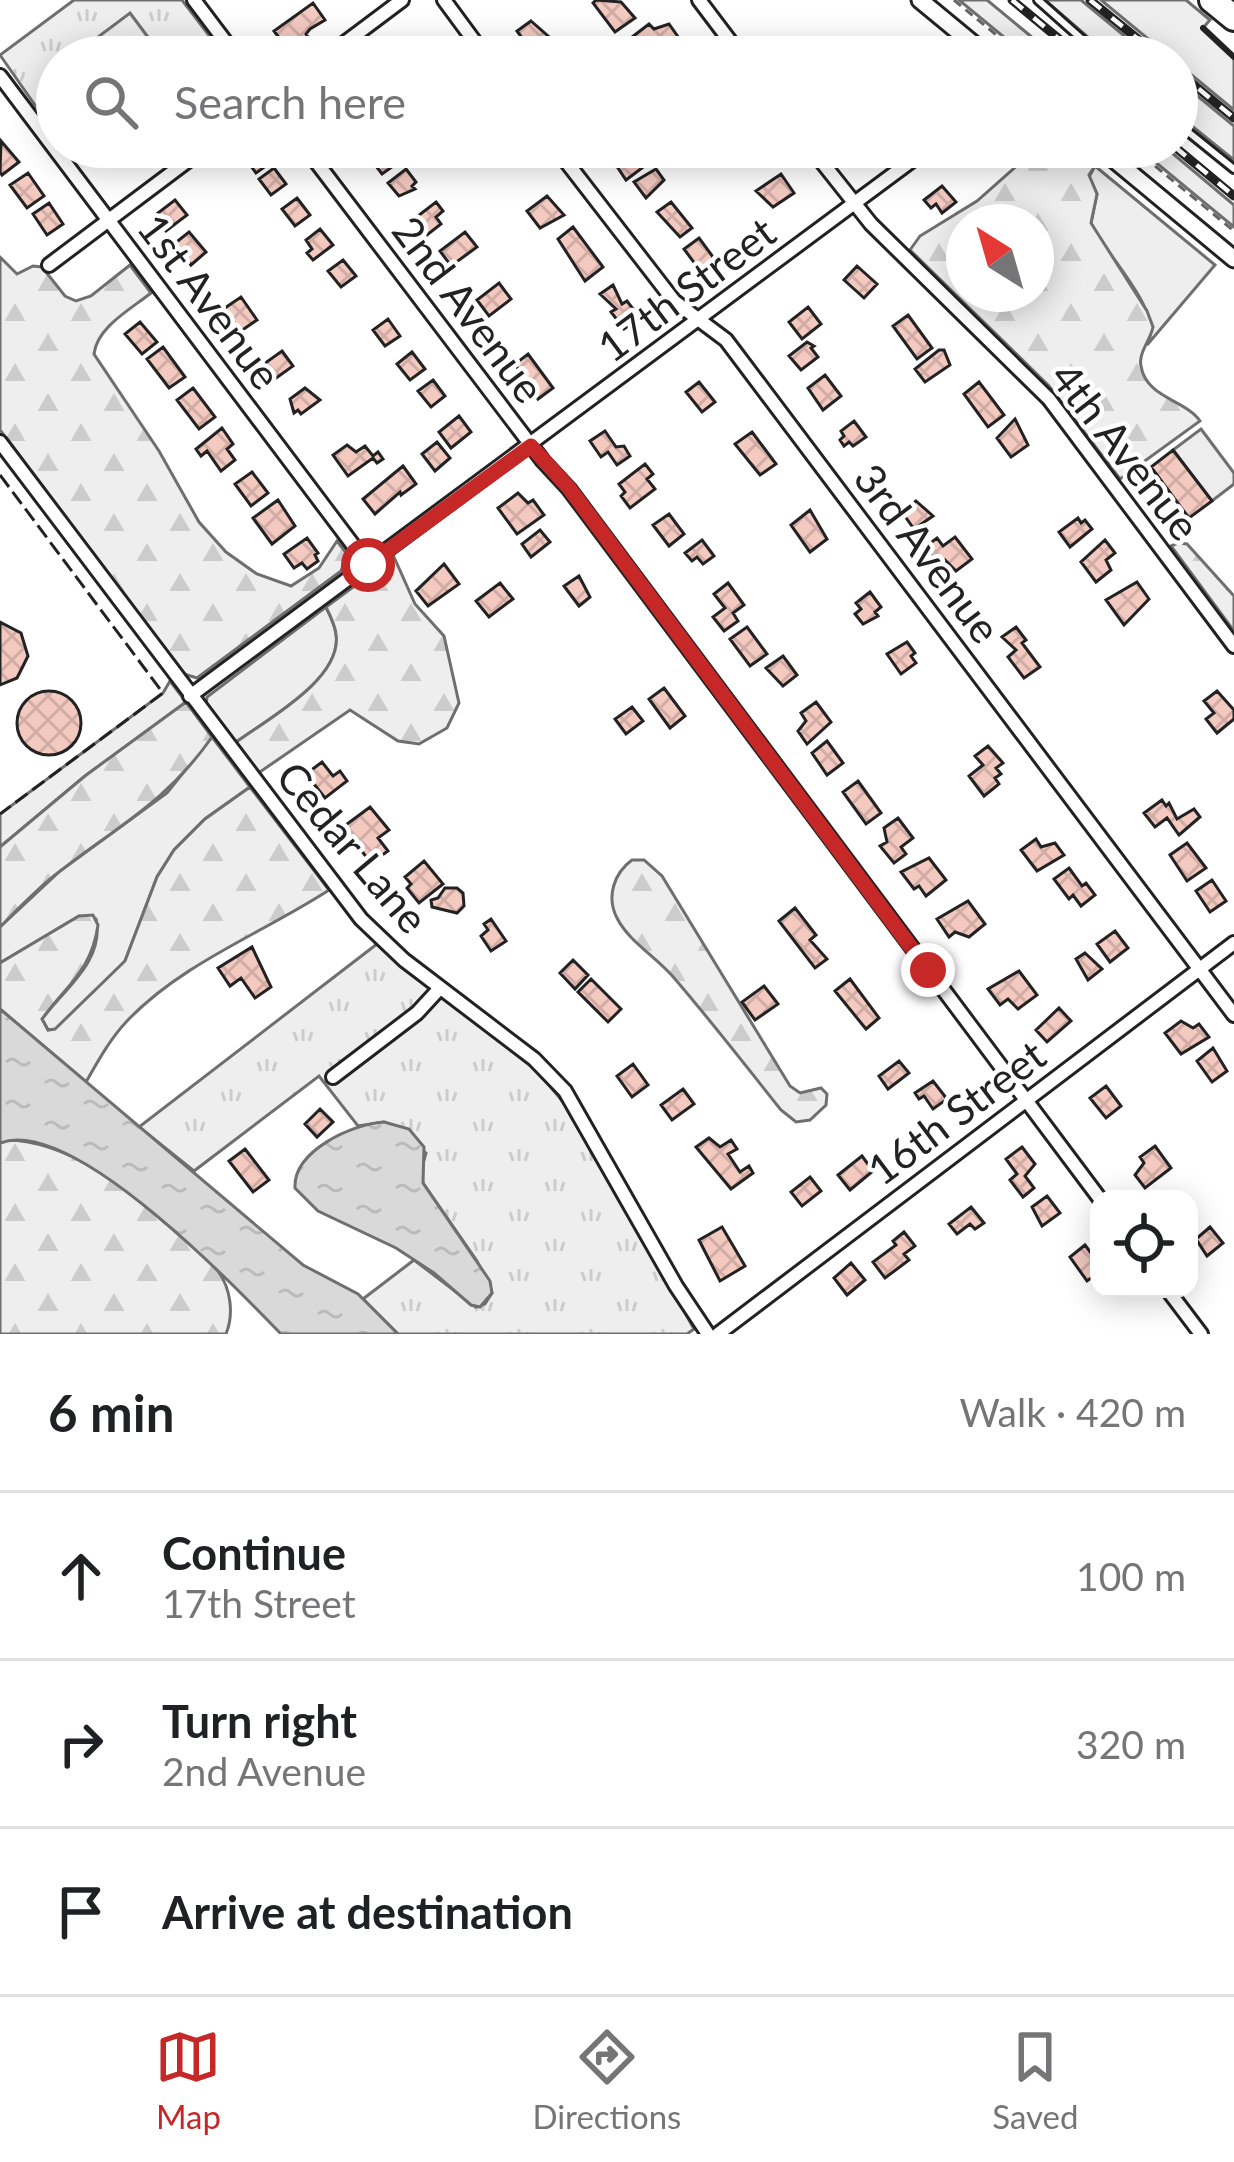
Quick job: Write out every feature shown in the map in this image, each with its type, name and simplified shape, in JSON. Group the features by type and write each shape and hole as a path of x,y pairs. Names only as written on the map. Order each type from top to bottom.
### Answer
{"street":[{"path":"194,0 221,36"},
{"path":"354,36 402,0"},
{"path":"444,0 471,36"},
{"path":"699,0 726,36"},
{"path":"920,0 964,36"},
{"name":"1st Avenue","path":"0,76 36,124"},
{"name":"1st Avenue","path":"69,168 368,565"},
{"path":"49,265 178,168"},
{"name":"2nd Avenue","path":"321,168 531,446 569,488 1094,1190"},
{"name":"3rd Avenue","path":"571,168 674,301 718,332 735,353 1234,1015"},
{"name":"4th Avenue","path":"826,168 855,205 1042,391 1234,646"},
{"name":"17th Street","path":"190,696 902,168"},
{"path":"1124,168 1234,259"},
{"name":"Cedar Lane","path":"0,442 352,908 398,956 520,1047 565,1091 708,1334"},
{"name":"16th Street","path":"718,1334 1234,943"},
{"path":"333,1077 417,1013 440,988"},
{"path":"1174,1298 1201,1334"}],"lane":[{"path":"1038,0 1078,36"},
{"path":"1198,139 1234,169"}],"path":[{"path":"954,0 998,36"},
{"path":"1158,168 1234,231"}],"green space":[{"path":"74,0 182,0 209,36 36,36 36,107 0,55"},
{"path":"959,0 987,0 1031,36 1003,36"},
{"path":"1045,0 1081,0 1125,36 1087,36"},
{"path":"1101,0 1186,0 1210,20 1203,28 1234,57 1234,110 1198,80 1198,36 1145,36"},
{"path":"1198,96 1234,126 1234,160 1198,131"},
{"path":"1014,168 1094,168 1089,175 1097,194 1091,223 1153,327 1141,356 1144,377 1200,421 1120,479 1049,386 973,312 1054,312 1054,204 972,204"},
{"path":"1097,168 1215,265 1147,345 1148,316 1141,300 1091,223 1097,194 1089,177"},
{"path":"1162,168 1190,168 1234,205 1234,227"},
{"path":"946,220 946,285 910,250 920,236"},
{"path":"0,257 17,274 42,267 65,296 76,301 91,296 130,265 151,293 108,327 94,354 159,451 199,522 226,552 257,574 291,586 319,568 337,541 347,554 341,571 197,678 184,674 0,430"},
{"path":"1187,544 1234,596 1234,631 1171,546"},
{"path":"394,557 415,604 444,636 459,703 447,728 419,744 398,741 350,710 257,774 235,743 300,697 328,667 335,651 335,631 326,607"},
{"path":"326,607 336,634 328,667 300,697 235,743 206,705 207,697"},
{"path":"170,681 186,702 85,776 0,847 0,814 163,693"},
{"path":"186,702 212,737 194,760 158,797 55,875 0,927 0,847 85,776"},
{"path":"212,737 250,787 205,819 174,850 157,877 125,961 79,1009 55,1030 48,1030 42,1019 88,961 97,934 96,919 79,916 0,963 0,927 60,871 167,793"},
{"path":"250,787 329,890 198,965 149,1000 115,1035 86,1082 0,1009 0,963 79,916 93,915 98,925 90,954 42,1019 48,1030 55,1029 125,961 157,877 174,850 205,819"},
{"path":"632,860 644,860 662,876 790,1086 800,1093 821,1088 827,1094 826,1105 810,1120 796,1122 781,1110 675,979 622,927 612,894 616,879"},
{"path":"377,944 533,1066 574,1115 694,1329 687,1334 398,1334 363,1299 414,1260 476,1307 485,1304 492,1293 477,1261 423,1183 426,1153 384,1122 358,1126 319,1076 194,1171 139,1127"},
{"path":"7,1140 55,1149 77,1159 139,1201 204,1256 218,1271 228,1294 226,1334 0,1334 0,1143"}],"shaded area":[{"path":"130,13 147,36 99,36"},
{"path":"1201,429 1234,473 1234,484 1212,501 1173,450"}],"water":[{"path":"0,1009 303,1265 358,1294 398,1334 281,1334 190,1245 108,1179 68,1155 31,1141 0,1143"},
{"path":"384,1122 409,1129 424,1147 423,1183 490,1281 492,1293 480,1307 396,1248 318,1211 295,1188 297,1175 314,1151 341,1134"}],"building":[{"path":"621,2 635,18 615,32 593,3"},
{"path":"313,3 325,20 307,36 278,36 274,31"},
{"path":"531,21 548,36 521,36 517,31"},
{"path":"649,24 654,29 669,24 677,36 633,36"},
{"path":"1,141 19,162 2,175 0,172"},
{"path":"274,168 286,184 271,195 259,179"},
{"path":"618,168 642,168 626,180"},
{"path":"406,169 416,182 415,189 399,196 388,183"},
{"path":"656,169 664,180 646,198 634,182"},
{"path":"28,173 44,196 27,208 10,185"},
{"path":"781,174 794,193 773,207 756,191"},
{"path":"942,186 956,202 946,204 942,213 936,204 931,208 924,200"},
{"path":"547,196 564,215 540,228 527,211"},
{"path":"297,198 310,215 295,226 282,209"},
{"path":"175,200 187,215 166,231 154,216"},
{"path":"436,202 443,211 436,217 441,224 427,235 414,219"},
{"path":"671,202 692,228 680,237 657,212"},
{"path":"49,203 63,224 47,235 33,214"},
{"path":"573,227 603,267 585,281 558,239"},
{"path":"320,229 333,245 313,260 306,240"},
{"path":"189,232 206,252 191,265 174,244"},
{"path":"465,232 477,247 451,266 440,251"},
{"path":"699,238 716,261 701,272 684,249"},
{"path":"343,260 356,276 341,287 328,271"},
{"path":"857,266 877,284 864,298 844,280"},
{"path":"499,283 511,299 489,316 477,300"},
{"path":"613,285 622,304 627,301 640,318 624,329 611,312 616,309 600,294"},
{"path":"241,297 257,320 238,333 222,310"},
{"path":"808,307 821,324 802,339 789,322"},
{"path":"908,315 932,348 917,359 893,326"},
{"path":"388,319 400,336 385,346 373,330"},
{"path":"140,322 157,342 142,354 125,334"},
{"path":"807,342 818,357 801,370 789,356"},
{"path":"163,347 185,377 169,388 147,359"},
{"path":"944,350 950,365 925,382 915,369"},
{"path":"282,351 293,366 272,381 261,366"},
{"path":"412,352 425,369 410,380 397,364"},
{"path":"528,354 553,388 538,399 515,364"},
{"path":"825,375 841,396 823,410 808,388"},
{"path":"433,380 445,396 431,407 418,391"},
{"path":"699,382 715,402 702,412 686,392"},
{"path":"979,382 1004,415 988,427 964,394"},
{"path":"193,388 215,417 199,429 177,400"},
{"path":"305,388 320,400 301,414 294,413 290,399"},
{"path":"459,416 471,432 451,448 439,432"},
{"path":"1015,419 1028,445 1011,457 997,438"},
{"path":"854,421 866,437 844,446 841,431"},
{"path":"222,428 233,444 227,449 235,460 221,471 207,451 201,456 196,449"},
{"path":"605,431 630,456 617,465 608,452 601,457 590,441"},
{"path":"752,432 776,464 760,475 735,444"},
{"path":"437,442 450,458 435,471 422,454"},
{"path":"347,445 356,452 365,446 383,459 377,463 373,458 348,476 333,455"},
{"path":"1173,450 1212,501 1189,518 1151,467"},
{"path":"645,464 653,474 647,479 655,489 630,508 619,484"},
{"path":"403,466 416,484 375,514 363,499"},
{"path":"252,472 268,493 251,506 235,484"},
{"path":"518,493 528,503 533,500 544,515 517,534 498,508"},
{"path":"278,500 295,526 272,544 253,518"},
{"path":"916,501 933,516 914,529 902,512"},
{"path":"810,510 827,539 810,552 791,525"},
{"path":"669,514 684,534 669,546 653,525"},
{"path":"1078,518 1092,529 1070,547 1059,532"},
{"path":"540,530 550,542 531,557 522,544"},
{"path":"955,537 972,559 956,571 945,560 938,565 925,547 937,538 943,546"},
{"path":"307,538 318,561 307,569 302,563 294,568 284,554"},
{"path":"702,540 714,556 703,564 685,553"},
{"path":"1105,540 1115,553 1106,560 1111,570 1096,582 1081,562"},
{"path":"444,564 459,584 428,606 416,591"},
{"path":"579,576 590,597 579,606 564,586"},
{"path":"1137,582 1149,599 1124,625 1106,600"},
{"path":"500,583 513,599 489,617 476,601"},
{"path":"728,583 744,605 733,613 738,621 724,631 713,617 725,608 714,594"},
{"path":"870,592 881,607 875,612 878,616 863,624 855,614 861,609 856,603"},
{"path":"0,622 21,633 28,656 17,678 0,685"},
{"path":"747,627 767,654 750,666 730,639"},
{"path":"1016,627 1040,667 1024,678 1008,657 1016,650 1002,637"},
{"path":"907,642 916,663 901,674 887,654"},
{"path":"783,656 797,675 783,686 766,668"},
{"path":"664,688 685,716 670,728 649,699"},
{"path":"49,691 72,700 81,723 72,746 49,755 26,746 17,723 26,700"},
{"path":"1217,691 1234,710 1234,719 1217,733 1206,719 1214,713 1204,701"},
{"path":"816,702 831,722 807,744 798,731 806,721 801,713"},
{"path":"632,707 643,721 626,734 615,719"},
{"path":"827,741 843,763 827,775 812,753"},
{"path":"988,746 1003,763 996,768 1001,774 995,778 999,784 984,796 969,776 983,765 975,756"},
{"path":"322,762 333,776 340,771 347,781 325,798 306,774"},
{"path":"858,781 881,813 866,824 843,792"},
{"path":"1162,800 1166,806 1169,803 1177,819 1194,809 1200,817 1179,835 1167,818 1155,827 1144,813"},
{"path":"370,807 389,830 378,838 388,851 371,863 343,827"},
{"path":"898,818 913,838 901,847 906,854 894,863 880,846 887,842 884,828"},
{"path":"1036,839 1041,847 1055,843 1064,855 1037,871 1021,850"},
{"path":"1187,843 1206,868 1187,881 1170,855"},
{"path":"929,858 946,880 926,896 901,872"},
{"path":"424,861 443,884 419,903 405,877"},
{"path":"1069,868 1095,895 1081,906 1054,879"},
{"path":"1212,880 1226,901 1210,912 1196,891"},
{"path":"445,888 463,893 464,906 457,913 432,907 431,900"},
{"path":"968,901 985,924 969,937 955,932 949,937 937,919"},
{"path":"795,908 816,935 810,940 827,959 815,968 779,921"},
{"path":"491,919 506,941 491,951 481,936"},
{"path":"1115,931 1128,948 1110,962 1097,944"},
{"path":"252,947 271,987 255,998 241,978 230,986 218,968"},
{"path":"1085,953 1102,969 1088,980 1076,959"},
{"path":"573,960 588,975 575,989 560,973"},
{"path":"1019,971 1037,995 1018,1009 1008,999 1000,1005 988,989"},
{"path":"591,979 621,1009 608,1022 578,992"},
{"path":"850,979 879,1018 866,1029 835,991"},
{"path":"764,986 778,1004 755,1020 742,1002"},
{"path":"1059,1008 1071,1021 1047,1042 1036,1030"},
{"path":"1181,1021 1193,1028 1199,1024 1209,1037 1181,1054 1165,1033"},
{"path":"1213,1048 1227,1071 1212,1082 1197,1061"},
{"path":"899,1061 909,1073 888,1089 879,1076"},
{"path":"633,1064 648,1085 632,1097 617,1076"},
{"path":"933,1081 947,1099 933,1109 924,1096 919,1099 915,1093"},
{"path":"1106,1086 1121,1106 1106,1118 1090,1098"},
{"path":"683,1089 694,1104 672,1120 661,1105"},
{"path":"320,1109 333,1122 317,1137 305,1124"},
{"path":"709,1138 720,1147 731,1140 737,1149 728,1154 740,1172 749,1166 753,1173 731,1189 696,1147"},
{"path":"1155,1146 1171,1168 1145,1188 1135,1175 1144,1163 1140,1157"},
{"path":"1022,1147 1035,1164 1025,1176 1034,1188 1023,1197 1010,1180 1017,1174 1006,1159"},
{"path":"245,1149 269,1180 253,1192 229,1161"},
{"path":"862,1156 873,1171 850,1190 838,1175"},
{"path":"810,1177 821,1191 802,1206 791,1192"},
{"path":"1047,1196 1060,1213 1042,1226 1032,1207"},
{"path":"971,1207 984,1223 975,1229 970,1224 957,1234 949,1224"},
{"path":"722,1227 745,1266 720,1281 699,1240"},
{"path":"1210,1227 1223,1243 1207,1256 1198,1237"},
{"path":"904,1232 915,1246 904,1254 909,1260 885,1278 873,1262 896,1245 893,1241"},
{"path":"1085,1245 1090,1252 1090,1279 1087,1281 1070,1257"},
{"path":"851,1263 865,1280 847,1295 834,1278"}],"railway":[{"path":"1012,0 1056,36"},
{"path":"1090,0 1134,36"},
{"path":"1198,88 1234,118"},
{"path":"1198,166 1234,196"}],"fence":[{"path":"0,475 163,693 0,814"}],"wall":[{"path":"1203,28 1234,57"}],"route":[{"path":"368,565 531,446 569,488 928,970"}]}
